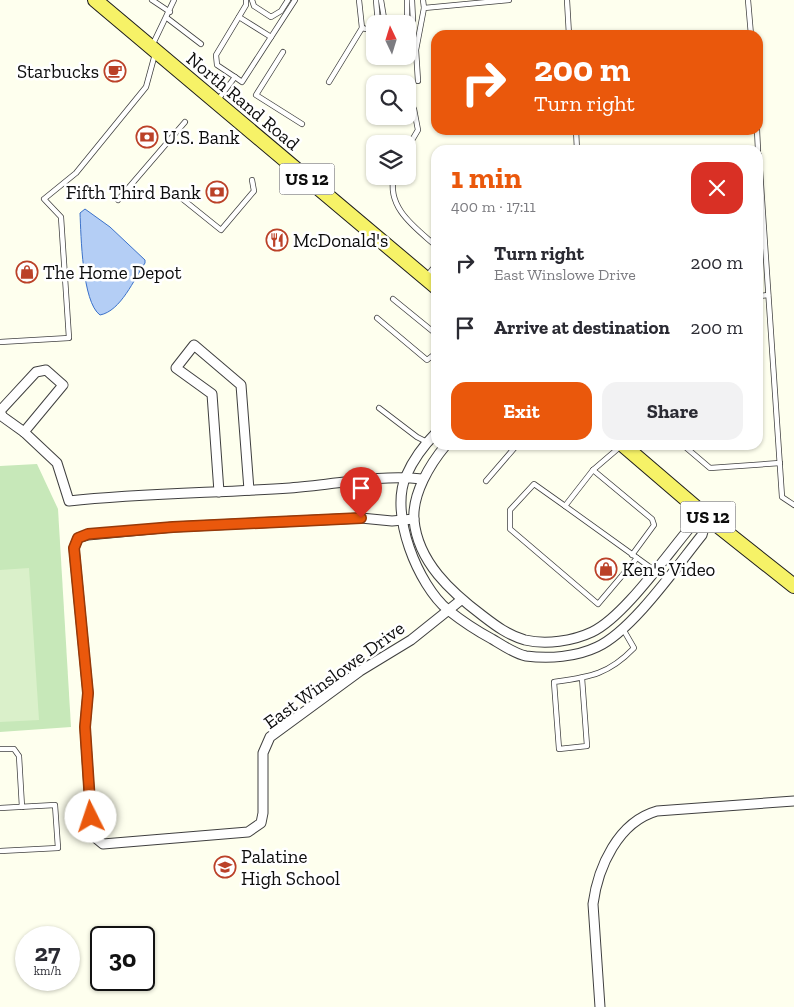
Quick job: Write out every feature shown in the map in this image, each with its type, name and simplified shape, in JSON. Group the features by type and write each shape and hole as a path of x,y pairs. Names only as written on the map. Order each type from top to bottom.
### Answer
{"main road":[{"name":"North Rand Road","path":"95,0 431,283"},
{"name":"US 12","path":"628,450 794,586"}],"street":[{"path":"219,492 212,394 176,368 194,344 241,385 249,490"},
{"path":"24,432 63,384 46,370 36,372 15,392 0,412 3,417 24,432 57,463 69,501 110,496 219,492 405,477 422,479"},
{"path":"431,438 405,477 401,520 409,548 423,576 447,609 474,628 525,656 565,656 596,647 623,629 702,535 708,517"},
{"path":"442,450 422,479 414,519 420,546 434,571 461,600 507,633 527,640 563,641 592,632 613,618 693,524 708,517"},
{"name":"East Winslowe Drive","path":"414,519 361,518 173,527 88,534 78,538 74,548 88,693 85,727 92,835 103,844 248,832 261,823 263,813 263,753 270,736 360,671 411,640 447,609 461,600"},
{"path":"613,618 623,629"},
{"path":"600,1007 593,904 595,888 607,856 627,830 648,813 657,811 794,801"}],"lane":[{"path":"152,0 170,12"},
{"path":"0,342 69,338 61,217 44,199 76,173 146,87 153,50 174,0"},
{"path":"246,0 239,16 216,55 217,65 242,82 295,0"},
{"path":"252,0 254,6 271,17 281,11 288,0"},
{"path":"329,82 362,28 359,0"},
{"path":"376,0 377,15"},
{"path":"381,0 384,15"},
{"path":"407,0 407,15"},
{"path":"412,0 413,15"},
{"path":"418,81 416,50 424,8 423,0"},
{"path":"452,0 452,6"},
{"path":"424,8 510,0"},
{"path":"567,0 569,30"},
{"path":"748,0 751,30"},
{"path":"239,16 271,37"},
{"path":"167,18 201,44"},
{"path":"362,28 366,29"},
{"path":"283,52 256,95 302,124"},
{"path":"216,102 234,77"},
{"path":"415,135 418,130 416,120"},
{"path":"118,200 185,122"},
{"path":"176,193 221,230 254,190 252,180"},
{"path":"394,185 394,198 402,215 431,241"},
{"path":"763,217 782,497 794,505"},
{"path":"425,278 431,271"},
{"path":"763,296 768,295"},
{"path":"393,299 431,330"},
{"path":"377,318 427,360 431,359"},
{"path":"379,408 417,437 427,442"},
{"path":"486,481 513,450"},
{"path":"565,506 593,470 616,450"},
{"path":"689,450 710,468 780,463"},
{"path":"593,470 652,519 654,525 632,555"},
{"path":"637,558 598,604 510,529 510,510 534,484 654,570"},
{"path":"582,678 587,746 559,749 554,682 582,678 592,677 621,662 634,648 623,629"},
{"path":"0,748 14,750 19,756 22,807"},
{"path":"0,808 55,805 58,848 0,851"}],"green space":[{"path":"37,464 58,509 71,727 0,732 0,466"},
{"path":"29,568 39,720 0,722 0,570"}],"water":[{"path":"85,209 110,227 145,260 145,263 121,301 108,312 100,315 89,297 86,283 80,213"}],"place":[{"name":"Starbucks","path":"115,71"},
{"name":"U.S. Bank","path":"147,137"},
{"name":"Fifth Third Bank","path":"217,192"},
{"name":"McDonald's","path":"277,240"},
{"name":"The Home Depot","path":"27,272"},
{"name":"Ken's Video","path":"606,569"},
{"name":"Palatine High School","path":"225,867"}],"route":[{"path":"91,817 85,727 88,693 74,548 78,538 88,534 173,527 361,518"}]}
